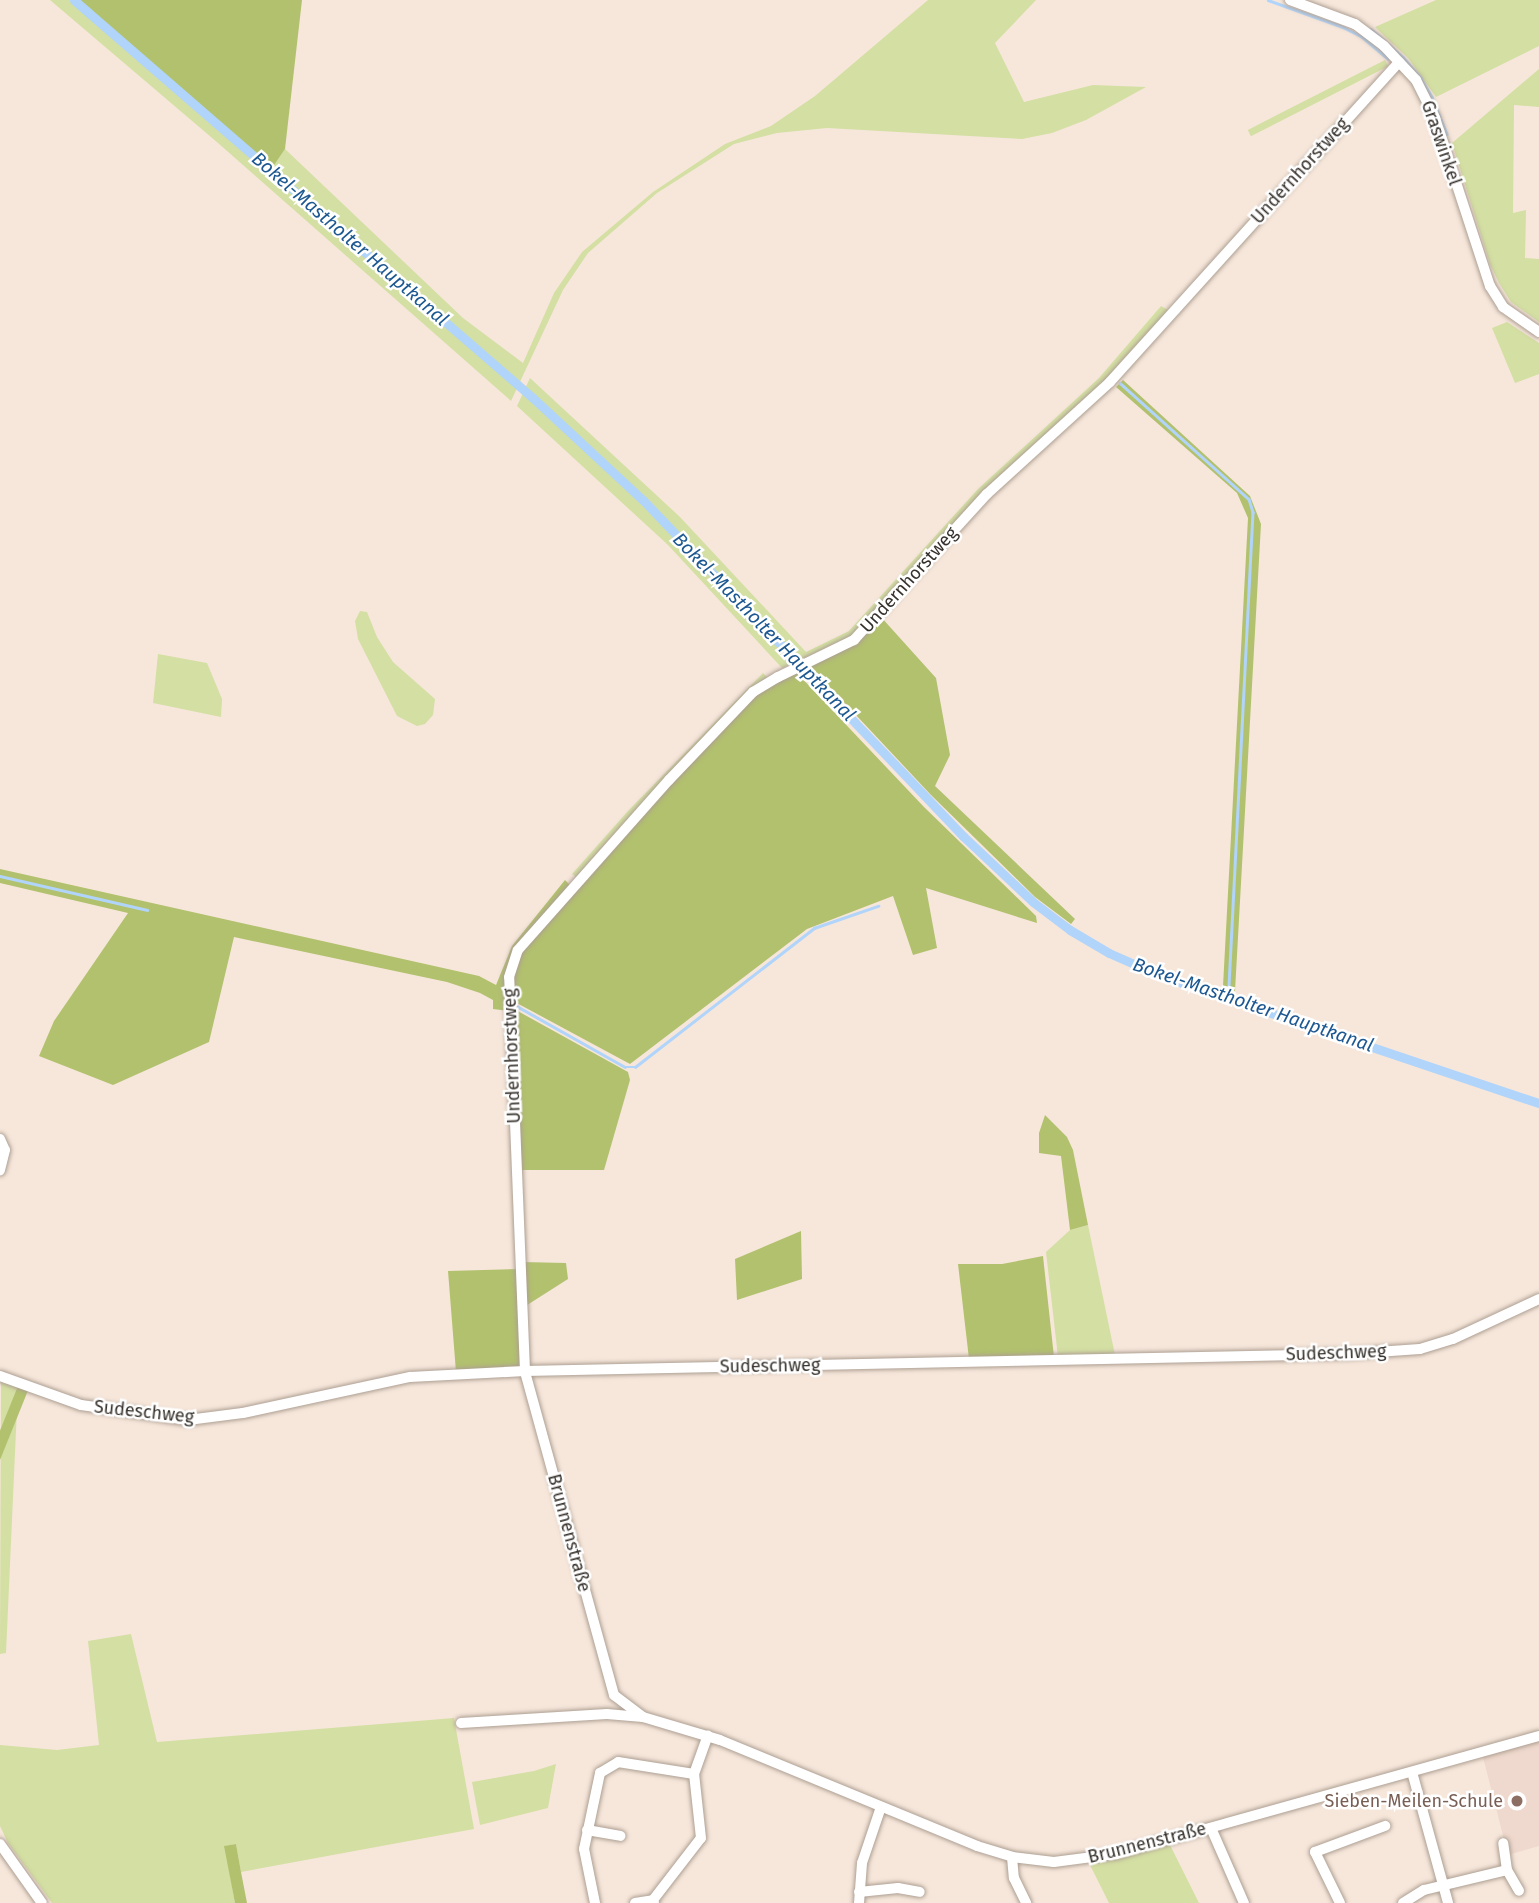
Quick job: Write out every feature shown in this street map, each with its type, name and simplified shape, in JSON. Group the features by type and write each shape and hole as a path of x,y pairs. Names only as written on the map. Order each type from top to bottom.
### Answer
{"street":[{"name":"Graswinkel","path":"1290,0 1355,24 1416,80 1435,118 1482,267 1496,298 1511,314 1539,332"},
{"name":"Undernhorstweg","path":"525,1371 509,977 519,950 669,780 754,692 854,640 987,494 1110,382 1399,62"},
{"path":"0,1139 5,1150 0,1170"},
{"name":"Sudeschweg","path":"0,1376 81,1405 188,1420 243,1413 410,1377 525,1371 1408,1350 1453,1339 1539,1299"},
{"name":"Brunnenstraße","path":"525,1371 614,1695 643,1717"},
{"path":"607,1714 614,1695"},
{"name":"Brunnenstraße","path":"461,1723 607,1714 643,1717 708,1735 881,1807 1012,1857 1054,1862 1085,1860 1211,1828 1539,1736"},
{"path":"635,1903 654,1901 701,1838 694,1774 708,1735"},
{"path":"594,1903 584,1849 600,1773 618,1762 694,1774"},
{"path":"1412,1772 1448,1903"},
{"path":"881,1807 862,1863 859,1898 898,1888 919,1892"},
{"path":"1340,1903 1315,1852 1385,1826"},
{"path":"1211,1828 1244,1903"},
{"path":"587,1830 620,1836"},
{"path":"1503,1843 1507,1870 1519,1891"},
{"path":"0,1844 42,1903"},
{"path":"1012,1857 1014,1878 1026,1903"},
{"path":"1403,1903 1424,1890 1507,1870"}],"shaded area":[{"name":"Sieben-Meilen-Schule","path":"1539,1741 1539,1846 1508,1855 1483,1757"}],"green space":[{"path":"50,0 71,0 269,171 285,149 463,318 523,363 554,293 582,252 653,192 725,144 771,126 815,96 928,0 1036,0 995,43 1024,102 1093,85 1146,87 1086,120 1052,133 1022,139 827,128 777,133 734,144 657,193 588,253 563,290 511,401 218,143"},
{"path":"76,0 302,0 285,149 272,168"},
{"path":"1436,0 1539,0 1539,46 1436,97 1408,58 1375,27"},
{"path":"1385,60 1388,66 1251,136 1248,130"},
{"path":"1539,69 1539,107 1514,105 1513,213 1526,210 1525,258 1539,259 1539,322 1511,302 1499,283 1490,264 1452,143"},
{"path":"1161,306 1168,310 1107,379 852,637 782,668 668,545 517,406 530,378 680,517 806,652 849,631 978,489 1099,378"},
{"path":"1507,322 1539,343 1539,374 1515,383 1492,328"},
{"path":"1123,380 1250,496 1261,524 1235,991 1223,986 1248,518 1237,493 1116,387"},
{"path":"360,611 367,612 377,637 393,662 435,699 433,715 425,724 417,726 397,716 358,639 355,621"},
{"path":"881,617 936,678 950,755 935,786 1075,919 1071,924 1035,897 931,795 810,666"},
{"path":"158,654 207,663 222,699 221,717 153,703"},
{"path":"763,673 767,677 579,879 572,874 628,811"},
{"path":"797,673 924,807 1036,916 1037,923 926,888 937,948 913,955 893,896 807,929 630,1064 513,1001 512,978 520,952 639,816 755,694"},
{"path":"0,869 479,976 496,985 512,946 565,880 571,886 517,949 509,1011 493,1009 493,1000 447,982 234,937 209,1042 113,1085 39,1056 54,1021 128,913 0,883"},
{"path":"514,1009 628,1072 630,1080 604,1170 519,1170"},
{"path":"1045,1115 1067,1137 1073,1150 1088,1225 1070,1230 1061,1156 1039,1153 1039,1133"},
{"path":"1088,1225 1115,1355 1058,1357 1046,1252 1070,1230"},
{"path":"801,1231 802,1279 737,1300 735,1259"},
{"path":"1043,1256 1054,1357 969,1359 958,1264 1002,1264"},
{"path":"522,1262 566,1263 568,1279 524,1307 523,1370 456,1372 448,1271 521,1269"},
{"path":"1,1380 18,1386 6,1653 0,1654"},
{"path":"18,1386 28,1390 0,1460 0,1431"},
{"path":"131,1634 157,1742 454,1718 474,1829 241,1872 236,1844 225,1846 235,1903 52,1903 8,1843 0,1826 0,1745 57,1750 99,1745 88,1641"},
{"path":"556,1764 548,1808 480,1825 472,1782 534,1771"},
{"path":"1169,1843 1199,1903 1109,1903 1089,1863"},
{"path":"236,1844 247,1903 235,1903 224,1846"}],"waterway":[{"name":"Bokel-Mastholter Hauptkanal","path":"74,0 533,398 644,501 963,836 1033,902 1070,930 1109,953 1164,977 1539,1103"},
{"path":"1268,0 1343,27 1361,36 1388,59"},
{"path":"1371,29 1403,57 1421,78 1447,134"},
{"path":"1120,383 1249,499 1253,512 1228,998"},
{"path":"0,876 147,910"},
{"path":"515,1005 625,1067 635,1067 814,928 878,906"}],"place":[{"name":"Sieben-Meilen-Schule","path":"1517,1801"}]}
